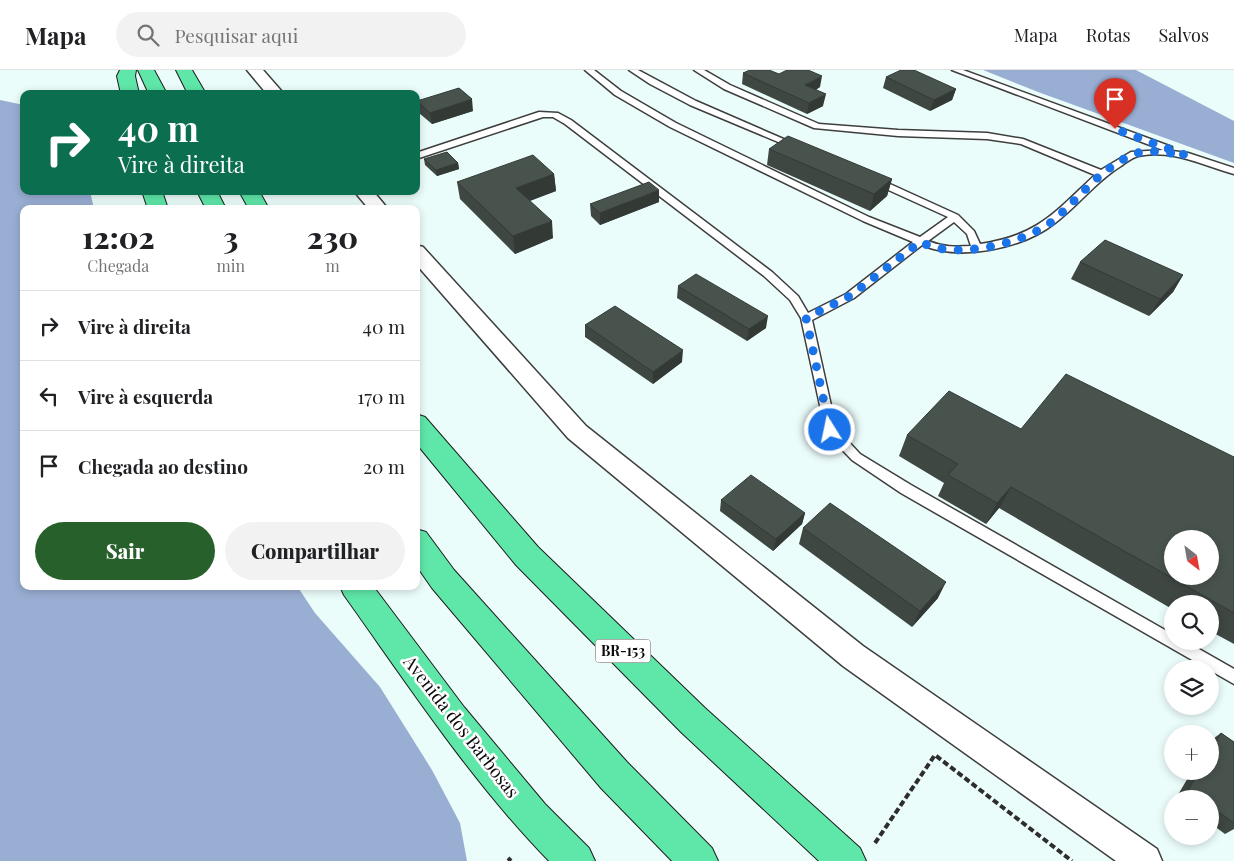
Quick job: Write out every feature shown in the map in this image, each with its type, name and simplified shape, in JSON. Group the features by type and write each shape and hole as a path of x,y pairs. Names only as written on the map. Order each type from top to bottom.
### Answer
{"highway":[{"path":"128,70 126,76 129,90"},
{"path":"146,70 156,90"},
{"path":"184,70 196,90"},
{"path":"200,90 204,70"},
{"name":"BR-153","path":"420,429 527,556 693,720 847,861"},
{"path":"420,547 443,579 614,774 699,861"},
{"name":"Avenida dos Barbosas","path":"358,590 452,719 532,817 576,861"}],"street":[{"path":"255,70 272,90"},
{"path":"367,195 375,205"},
{"path":"420,255 577,432 853,656 1145,861"}],"lane":[{"path":"589,70 618,92 673,125 866,219 937,248 953,250 1007,243 1031,234 1052,221 1101,174 1134,154 1159,152 1185,155"},
{"path":"633,70 654,84 701,108 803,149"},
{"path":"698,70 727,87 818,126 890,133 987,136 1023,142 1101,174"},
{"path":"956,70 1234,172"},
{"path":"420,155 542,114 555,116 568,122 768,274 794,298 806,318 830,430 856,457 906,489 1234,677"},
{"path":"869,178 955,217 972,233 977,248"},
{"path":"806,318 850,296 955,217"}],"path":[{"path":"874,845 935,755 1072,861"}],"shaded area":[{"path":"983,70 1136,70 1234,121 1234,163 1038,92"},
{"path":"0,100 20,104 20,195 91,195 93,205 20,205 20,590 300,590 315,613 380,687 432,770 460,823 467,861 0,861"}],"building":[{"path":"750,70 769,70 779,74 787,70 808,70 822,76 805,85 826,94 809,103 743,73"},
{"path":"901,70 914,70 956,89 934,100 886,77"},
{"path":"459,88 472,99 430,113 420,104 420,100"},
{"path":"788,136 892,179 874,194 769,149"},
{"path":"447,152 458,163 436,170 424,159"},
{"path":"533,155 554,174 516,188 552,221 513,236 457,182"},
{"path":"649,182 659,190 600,213 590,204"},
{"path":"1105,240 1183,275 1160,299 1080,262"},
{"path":"696,274 768,316 749,329 678,286"},
{"path":"615,306 683,350 653,372 585,325"},
{"path":"1066,374 1234,457 1234,613 1219,605 1219,595 1202,595 1184,585 1219,585 1219,530 1164,530 1164,573 1011,487 997,503 948,475 958,464 907,435 949,391 1021,429"},
{"path":"751,475 805,513 776,539 721,500"},
{"path":"830,503 946,582 920,611 803,528"},
{"path":"1221,733 1234,742 1234,823 1219,812 1219,790 1188,790 1194,780 1219,780 1219,736"}],"route":[{"path":"830,430 806,318 850,296 920,242 937,248 953,250 1007,243 1031,234 1052,221 1101,174 1134,154 1159,152 1185,155 1115,129"}]}
